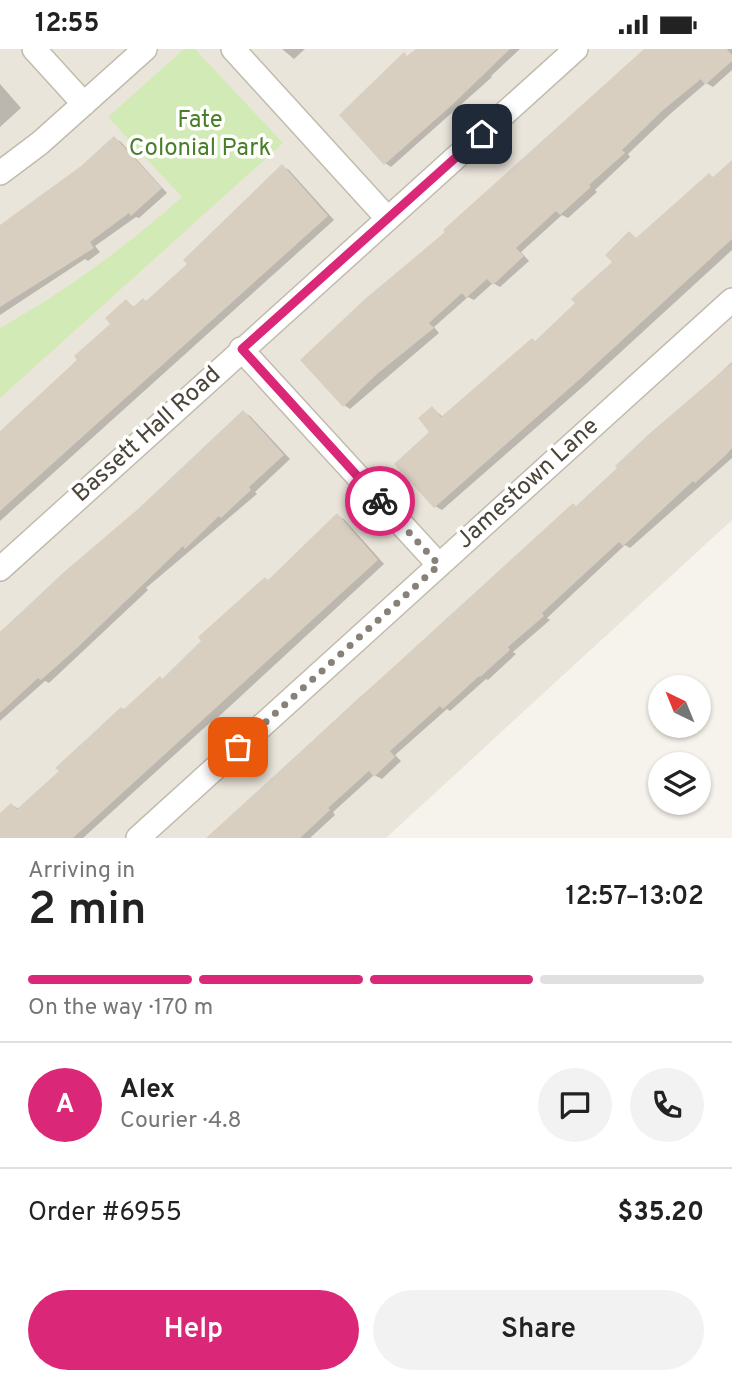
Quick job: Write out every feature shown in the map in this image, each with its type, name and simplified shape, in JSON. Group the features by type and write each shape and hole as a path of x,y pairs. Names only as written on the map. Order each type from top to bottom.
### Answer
{"street":[{"path":"34,49 84,104"},
{"path":"0,173 40,142 145,49"},
{"path":"233,49 388,219"},
{"name":"Bassett Hall Road","path":"0,569 576,49"},
{"name":"Jamestown Lane","path":"138,838 732,300"},
{"path":"242,349 439,565"}],"shaded area":[{"path":"0,49 732,49 732,520 386,838 0,838"}],"green space":[{"name":"Fate Colonial Park","path":"184,49 195,49 283,143 0,398 0,328 95,267 182,197 108,117"}],"building":[{"path":"416,49 510,49 384,165 339,115 404,52 407,56"},
{"path":"644,49 727,49 732,55 732,61 705,85 701,79 662,111 622,150 625,153 589,185 591,187 560,215 556,211 516,248 524,256 493,285 487,279 466,298 462,293 429,323 434,328 377,374 343,407 300,360 365,299 445,232 443,230"},
{"path":"114,136 162,188 131,216 129,213 90,242 94,248 0,307 0,225 81,166"},
{"path":"732,160 732,239 434,508 394,464 429,432 418,418 432,406 441,417 532,338 535,341 575,303 571,299 612,262 605,255 629,231 636,238 709,173 713,177"},
{"path":"282,164 328,216 0,511 0,431 77,360 74,356 110,324 105,318 126,299 133,307 143,298 146,301 187,264 183,260"},
{"path":"732,363 732,448 726,455 695,483 693,481 623,546 619,542 542,613 544,616 508,647 510,650 443,709 440,706 390,751 395,757 374,777 369,771 300,838 206,838 573,503 576,506 650,433"},
{"path":"243,410 284,455 249,487 251,490 221,518 219,516 185,549 183,546 77,648 41,680 38,678 0,713 0,632 64,572 138,509"},
{"path":"337,513 378,560 73,838 0,838 0,813 11,803 17,809 59,771 55,768 121,707 124,709 160,676 162,679 201,641 198,637 265,577 268,580"}],"way so far":[{"path":"238,747 439,565 380,501"}],"route":[{"path":"380,501 242,349 482,134"}]}
